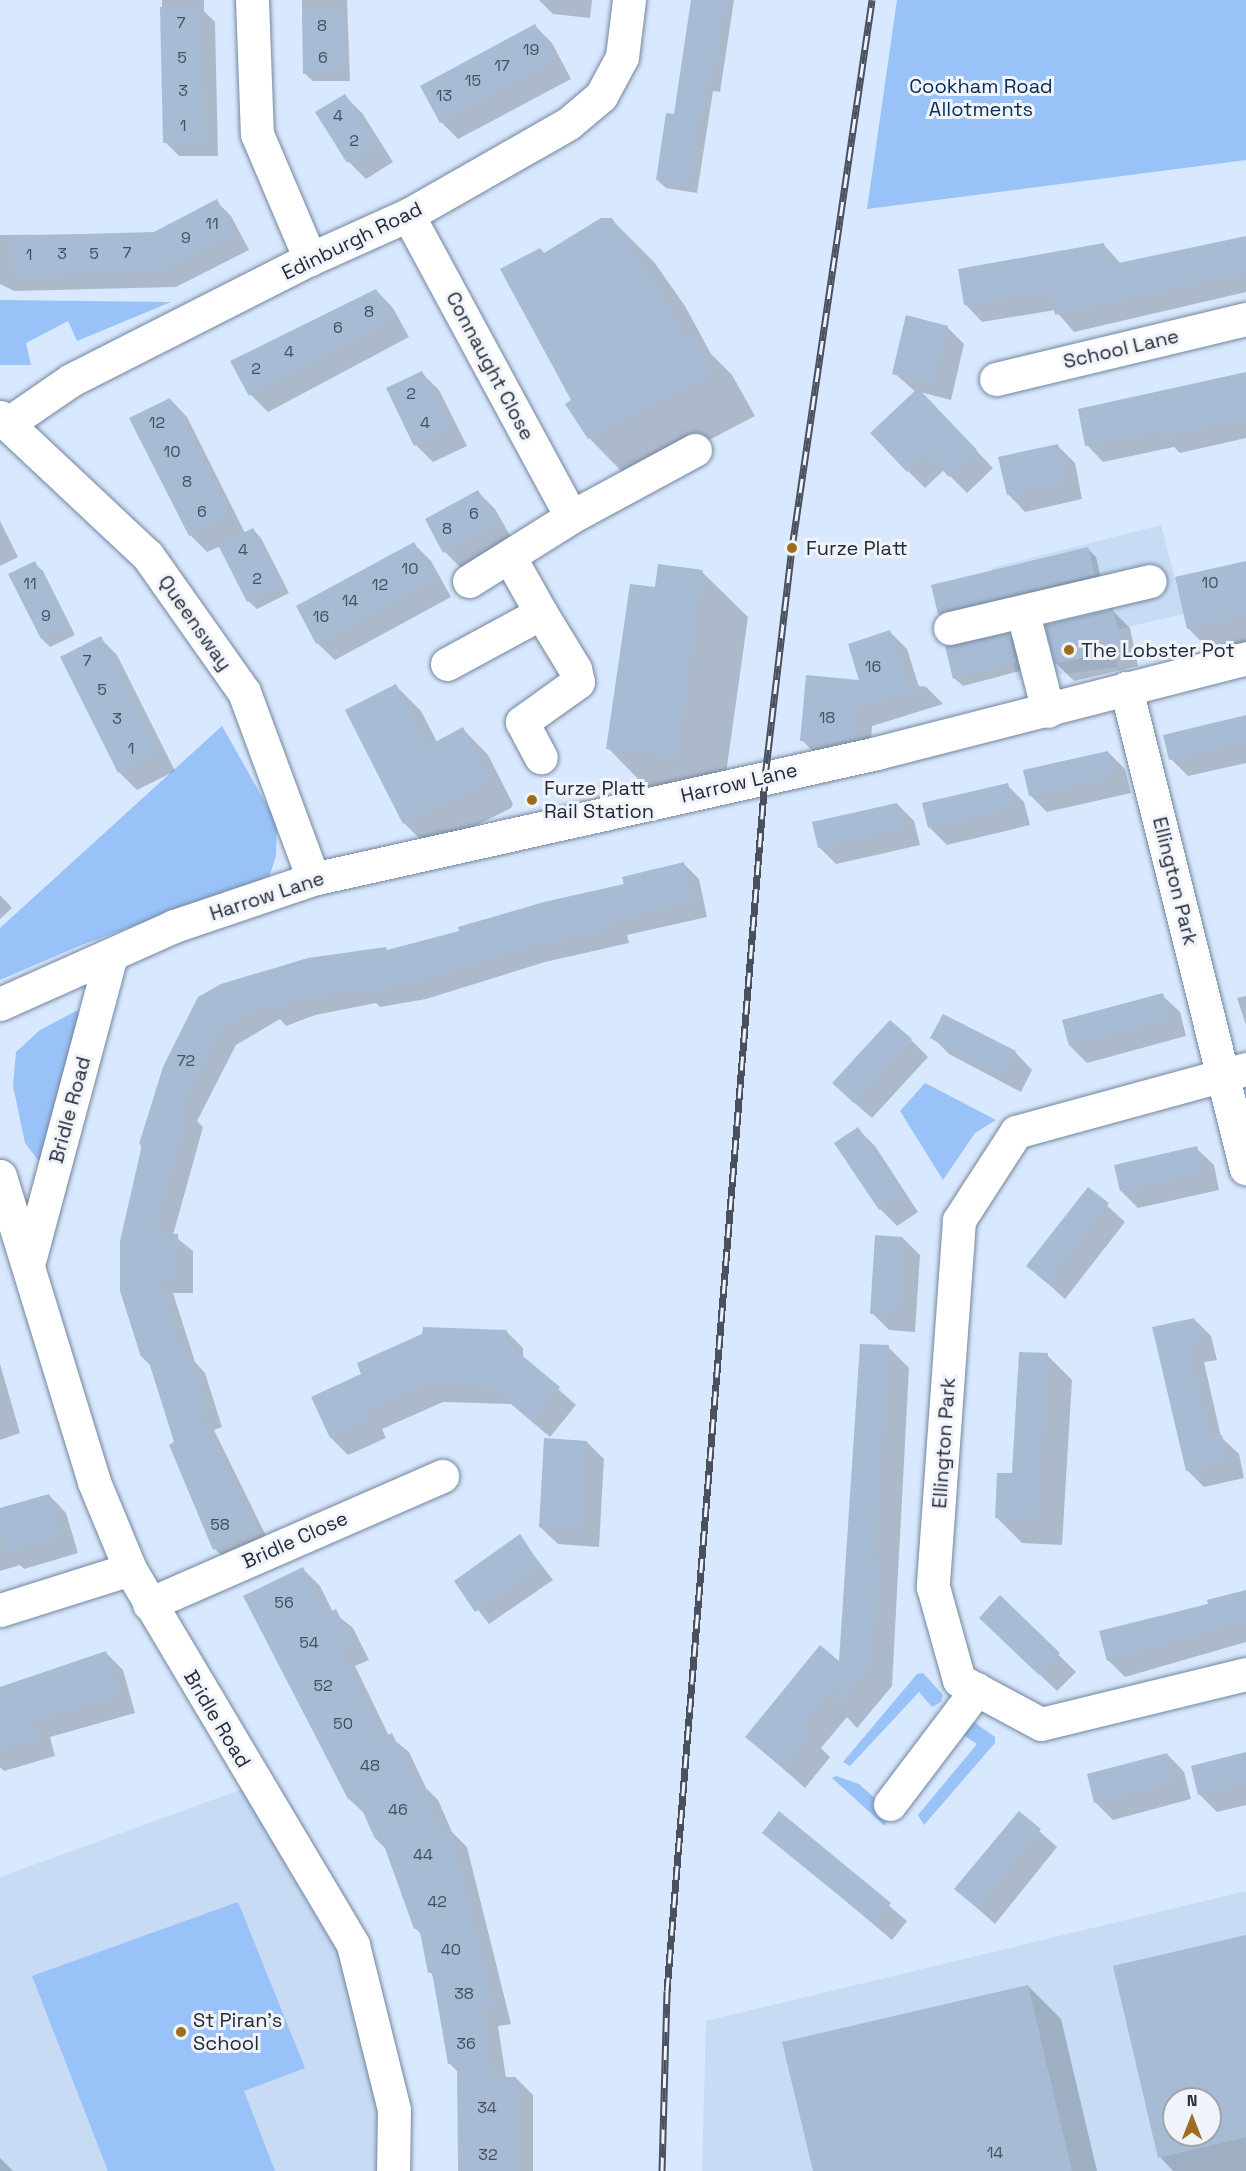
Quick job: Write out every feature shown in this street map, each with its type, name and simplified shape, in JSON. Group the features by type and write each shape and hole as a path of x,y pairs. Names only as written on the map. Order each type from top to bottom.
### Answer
{"street":[{"path":"252,0 257,134 310,259"},
{"name":"Edinburgh Road","path":"4,421 71,380 310,259 408,215 569,123 601,96 622,57 629,0"},
{"name":"Connaught Close","path":"408,215 571,517"},
{"name":"School Lane","path":"996,379 1246,319"},
{"name":"Queensway","path":"4,421 148,556 244,692 313,879"},
{"path":"469,581 571,517 695,450"},
{"path":"509,556 576,669 578,682 522,722 541,757"},
{"path":"950,628 1023,613 1150,581"},
{"path":"447,664 541,613"},
{"path":"1023,613 1048,711"},
{"name":"Harrow Lane","path":"0,1004 174,926 313,879 1048,711 1126,688 1246,658"},
{"name":"Ellington Park","path":"1126,688 1235,1072 1246,1168"},
{"name":"Bridle Road","path":"28,1264 111,955"},
{"name":"Ellington Park","path":"1235,1072 1016,1132 959,1220 933,1587 959,1680 1041,1724 1246,1674"},
{"name":"Bridle Road","path":"0,1176 94,1482 130,1569 353,1946 394,2110 393,2171"},
{"name":"Bridle Close","path":"149,1604 442,1476"},
{"path":"0,1610 130,1569"},
{"path":"890,1804 977,1689"}],"shaded area":[{"path":"1161,525 1184,614 1110,631 1118,667 1017,680 991,568"},
{"name":"St Piran's School","path":"243,1789 342,1951 381,2112 380,2171 0,2171 0,1877"},
{"path":"1246,1891 1246,2171 702,2171 706,2021"}],"green space":[{"name":"Cookham Road Allotments","path":"897,0 1246,0 1246,160 867,209"},
{"path":"0,300 171,302 77,341 68,321 26,343 31,365 0,365"},
{"path":"222,726 277,823 276,856 269,877 79,946 0,980 0,928"},
{"path":"92,1010 51,1159 38,1160 25,1143 13,1086 16,1052 40,1030 76,1011"},
{"path":"925,1083 996,1120 975,1133 943,1180 900,1111"},
{"path":"923,1673 943,1695 941,1702 932,1707 919,1692 850,1766 843,1762 917,1674"},
{"path":"971,1720 995,1737 995,1743 924,1825 918,1815 977,1744 960,1733"},
{"path":"836,1776 859,1784 889,1811 885,1826 832,1778"},
{"path":"238,1902 305,2068 244,2091 275,2171 108,2171 32,1976"}],"building":[{"path":"691,0 726,0 712,84 705,83 689,185 656,180 666,113 674,114"},
{"path":"201,6 204,142 163,143 160,7"},
{"path":"342,10 342,73 303,74 302,11"},
{"path":"535,24 555,61 440,123 420,86"},
{"path":"345,94 377,144 347,163 315,112"},
{"path":"217,199 235,234 160,272 13,276 12,236 154,232"},
{"path":"601,218 612,218 642,266 643,262 683,335 690,331 714,374 588,439 565,404 571,400 500,269 540,248 544,253"},
{"path":"1246,236 1246,273 1055,315 1050,291 964,305 958,269 1104,243 1109,265"},
{"path":"376,289 393,320 249,396 230,361"},
{"path":"906,315 948,326 934,384 892,374"},
{"path":"422,371 451,428 414,446 386,388"},
{"path":"1246,372 1246,418 1162,437 1160,431 1085,446 1078,409"},
{"path":"918,388 977,450 949,477 926,453 907,472 870,433"},
{"path":"170,398 229,516 189,536 129,418"},
{"path":"1058,444 1066,482 1007,495 998,457"},
{"path":"478,490 497,524 443,553 425,519"},
{"path":"253,528 282,585 247,602 218,545"},
{"path":"414,542 435,580 316,644 296,606"},
{"path":"1088,547 1095,575 938,614 931,585"},
{"path":"35,561 68,626 41,639 8,574"},
{"path":"1246,561 1246,616 1187,629 1175,577"},
{"path":"658,564 703,570 677,757 606,749 630,584 655,587"},
{"path":"1113,609 1122,649 1055,664 1045,625"},
{"path":"890,630 908,684 928,687 856,709 853,739 832,744 800,741 806,675 859,680 848,644"},
{"path":"1009,633 1016,662 953,679 945,646"},
{"path":"101,636 159,753 118,773 60,657"},
{"path":"396,684 428,746 463,727 488,777 486,783 403,824 345,710"},
{"path":"1246,715 1246,742 1169,760 1163,735"},
{"path":"1108,751 1114,776 1029,796 1023,770"},
{"path":"1008,783 1014,808 928,828 922,803"},
{"path":"897,803 903,828 818,848 812,822"},
{"path":"684,862 693,902 612,920 614,928 529,947 410,984 363,992 362,988 299,1000 270,1011 267,1002 220,1030 181,1108 188,1110 154,1234 178,1234 178,1278 159,1278 184,1358 190,1356 208,1412 200,1415 256,1530 213,1550 169,1445 174,1442 147,1356 141,1357 120,1291 120,1241 142,1145 139,1144 163,1067 198,997 221,984 308,958 386,947 387,950 459,931 458,927 544,902 624,884 622,877"},
{"path":"1163,993 1170,1019 1069,1046 1062,1020"},
{"path":"943,1014 1016,1051 1003,1076 930,1038"},
{"path":"890,1020 912,1039 854,1103 832,1083"},
{"path":"858,1127 902,1194 879,1210 834,1143"},
{"path":"1197,1146 1203,1173 1120,1191 1114,1165"},
{"path":"1088,1187 1109,1203 1047,1283 1026,1266"},
{"path":"875,1235 903,1237 898,1315 870,1314"},
{"path":"1194,1318 1200,1343 1188,1345 1209,1438 1222,1435 1228,1461 1186,1471 1152,1327"},
{"path":"423,1327 507,1330 506,1342 560,1387 532,1421 492,1387 425,1385 365,1411 370,1420 330,1438 311,1397 361,1374 357,1363 422,1334"},
{"path":"860,1344 889,1345 874,1560 879,1561 872,1665 836,1709 838,1683 801,1728 811,1736 784,1769 745,1737 820,1645 839,1661"},
{"path":"1019,1352 1048,1353 1037,1520 995,1518 997,1473 1012,1473"},
{"path":"544,1438 587,1441 582,1530 539,1527"},
{"path":"49,1494 62,1536 6,1553 0,1533 0,1508"},
{"path":"520,1534 541,1566 475,1612 454,1581"},
{"path":"303,1567 326,1614 336,1609 352,1643 339,1649 382,1738 392,1733 416,1783 421,1781 442,1831 450,1828 495,2007 482,2009 492,2077 516,2077 517,2171 458,2171 457,2063 448,2064 432,1972 428,1973 419,1927 414,1929 381,1837 375,1839 356,1796 348,1799 243,1596"},
{"path":"1246,1590 1246,1621 1107,1661 1099,1631 1208,1604 1207,1600"},
{"path":"1000,1595 1060,1653 1039,1675 979,1618"},
{"path":"106,1651 119,1696 33,1720 39,1739 0,1750 0,1687"},
{"path":"1246,1752 1246,1783 1198,1795 1191,1766"},
{"path":"1167,1753 1175,1782 1094,1803 1087,1774"},
{"path":"779,1811 891,1903 874,1924 762,1833"},
{"path":"1019,1811 1041,1829 977,1908 954,1889"},
{"path":"1246,1935 1246,2137 1222,2143 1222,2087 1162,2087 1162,2147 1204,2147 1158,2158 1113,1966"},
{"path":"1028,1985 1072,2171 813,2171 782,2042"}],"railway":[{"path":"662,2171 667,1991 765,777 792,548 872,0"}],"place":[{"name":"Furze Platt","path":"792,548"},
{"name":"The Lobster Pot","path":"1069,650"},
{"name":"Furze Platt Rail Station","path":"532,800"},
{"name":"St Piran's School","path":"181,2032"}]}
